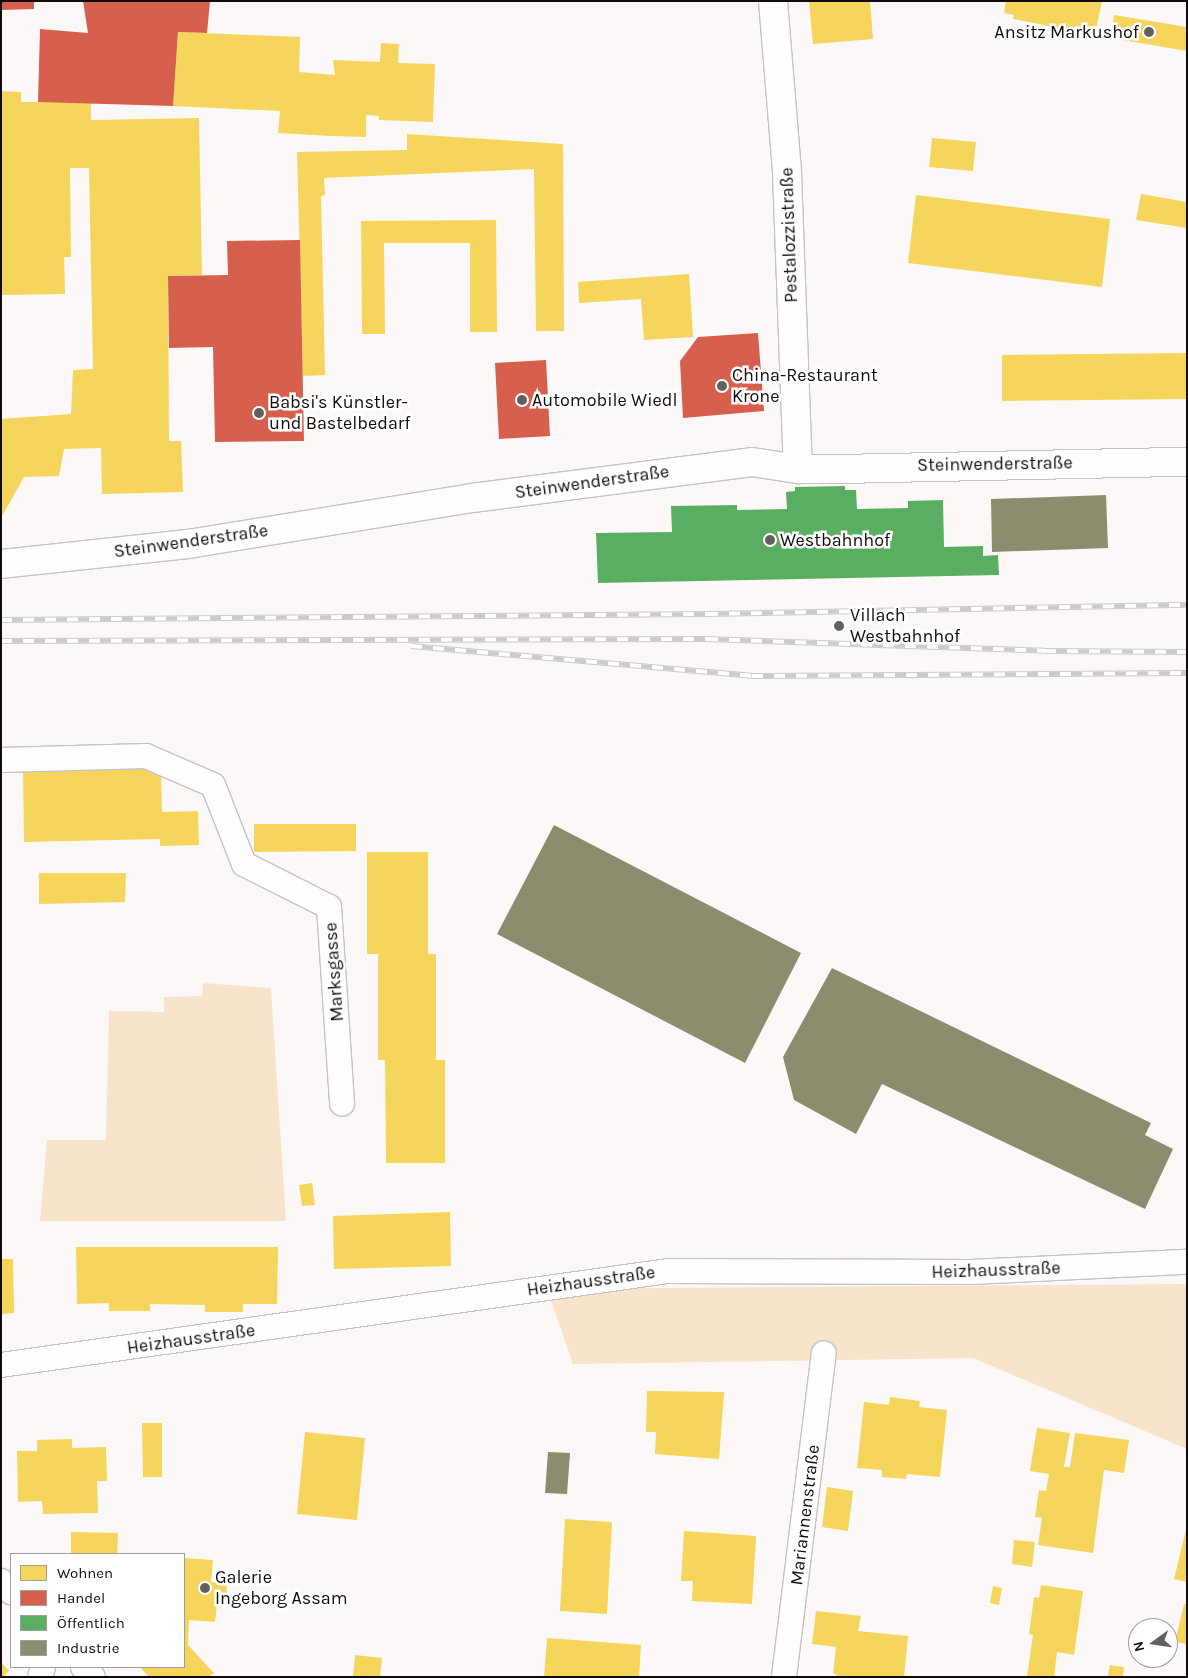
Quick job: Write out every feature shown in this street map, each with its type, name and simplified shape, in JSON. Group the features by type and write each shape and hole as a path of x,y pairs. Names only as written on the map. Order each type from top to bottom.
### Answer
{"main road":[{"name":"Pestalozzistraße","path":"773,1 787,173 798,468"},
{"name":"Steinwenderstraße","path":"1,564 188,544 669,471 752,462 798,468 1187,462"}],"street":[{"name":"Marksgasse","path":"1,760 146,756 213,785 244,864 329,906 342,1104"},
{"name":"Heizhausstraße","path":"1,1365 668,1271 971,1272 1187,1262"},
{"name":"Mariannenstraße","path":"784,1677 824,1353"},
{"path":"1,1581 10,1591"},
{"path":"84,1668 93,1677"}],"shaded area":[{"path":"203,983 271,988 286,1221 40,1221 47,1140 106,1140 109,1011 164,1012 164,997 202,996"},
{"path":"1187,1284 1187,1449 973,1358 573,1364 547,1289"}],"building: Wohnen":[{"path":"809,1 870,1 873,39 813,44"},
{"path":"1006,1 1102,1 1096,29 1084,27 1083,33 1013,19 1014,15 1004,13"},
{"name":"Ansitz Markushof","path":"1114,15 1187,27 1187,51 1111,38"},
{"path":"178,32 300,37 299,72 335,75 333,60 380,62 381,43 399,44 398,63 435,64 433,122 379,120 379,116 366,115 366,137 278,133 280,111 173,106"},
{"path":"1,91 21,92 21,102 91,102 91,120 199,118 202,275 168,276 169,441 181,441 183,492 102,494 101,448 64,449 59,476 24,477 1,518 1,419 71,414 73,370 93,369 89,168 70,168 71,257 64,257 65,294 1,295"},
{"path":"407,134 563,144 564,331 536,331 534,169 324,178 325,195 321,196 325,375 303,376 297,152 407,150"},
{"path":"932,138 976,142 973,171 929,167"},
{"path":"1141,194 1187,202 1187,228 1136,220"},
{"path":"916,195 1110,219 1102,287 908,263"},
{"path":"496,220 497,332 470,332 470,243 384,243 385,334 362,334 361,221"},
{"path":"689,274 693,337 644,340 641,299 579,303 578,282"},
{"path":"1187,353 1187,399 1002,401 1002,355"},
{"path":"161,768 162,812 198,811 199,845 160,846 160,839 24,842 23,771"},
{"path":"254,824 356,824 356,851 254,852"},
{"path":"367,852 428,852 428,954 436,954 436,1060 445,1060 445,1163 386,1163 385,1060 378,1060 378,954 367,954"},
{"path":"39,873 126,873 125,902 39,904"},
{"path":"312,1183 315,1205 302,1206 299,1185"},
{"path":"450,1212 451,1266 334,1269 333,1216"},
{"path":"76,1247 278,1247 277,1304 243,1304 243,1312 205,1312 205,1305 150,1304 150,1311 109,1311 109,1303 77,1304"},
{"path":"1,1259 13,1259 14,1313 1,1314"},
{"path":"647,1391 724,1392 719,1459 655,1454 656,1432 646,1432"},
{"path":"890,1397 920,1401 919,1407 947,1410 940,1477 907,1474 906,1479 882,1477 882,1470 857,1468 864,1402 889,1405"},
{"path":"142,1423 162,1423 162,1477 143,1477"},
{"path":"1037,1428 1070,1433 1064,1467 1070,1467 1075,1433 1129,1440 1124,1473 1104,1470 1093,1553 1038,1545 1042,1518 1035,1517 1039,1490 1046,1491 1049,1474 1030,1471"},
{"path":"305,1432 365,1438 357,1520 297,1514"},
{"path":"72,1439 72,1448 106,1447 107,1481 97,1481 98,1513 43,1514 42,1501 18,1502 17,1451 37,1451 37,1440"},
{"path":"827,1487 853,1491 848,1531 822,1527"},
{"path":"565,1519 612,1522 607,1614 560,1611"},
{"path":"1187,1530 1187,1582 1174,1579"},
{"path":"684,1531 756,1536 752,1604 692,1601 693,1581 681,1581"},
{"path":"71,1532 118,1533 117,1553 71,1553"},
{"path":"1014,1540 1035,1542 1032,1567 1012,1564"},
{"name":"Galerie Ingeborg Assam","path":"185,1558 213,1560 211,1582 227,1583 226,1604 217,1604 215,1622 189,1620 188,1645 214,1673 209,1677 149,1677 141,1668 185,1668"},
{"path":"1041,1585 1083,1591 1074,1655 1057,1652 1054,1677 1027,1677 1033,1635 1029,1634 1034,1597 1039,1598"},
{"path":"993,1586 1002,1588 999,1605 990,1603"},
{"path":"1184,1604 1187,1605 1187,1644 1178,1642 1178,1629"},
{"path":"816,1611 861,1616 858,1631 908,1636 904,1677 840,1677 833,1673 836,1647 812,1644"},
{"path":"547,1638 641,1645 639,1677 544,1677"},
{"path":"355,1655 382,1658 380,1677 353,1677"},
{"path":"1,1662 9,1671 3,1677 1,1677"},
{"path":"1110,1665 1124,1667 1123,1677 1108,1677"}],"building: Handel":[{"path":"1,1 34,1 34,9 1,10"},
{"path":"83,1 210,1 207,33 178,32 173,106 38,102 40,29 88,33"},
{"path":"300,240 304,441 215,442 213,347 169,348 168,276 228,275 227,241"},
{"name":"China-Restaurant Krone","path":"758,333 764,411 683,418 680,361 698,337"},
{"name":"Automobile Wiedl","path":"546,360 550,436 499,439 495,363"}],"building: Öffentlich":[{"name":"Westbahnhof","path":"845,486 845,490 856,490 857,509 908,508 908,501 943,500 944,547 983,546 983,556 998,555 999,575 598,583 596,533 672,532 671,506 737,505 737,510 787,509 786,492 795,491 795,487"}],"building: Industrie":[{"path":"1106,495 1108,548 992,552 991,499"},
{"path":"554,825 801,953 745,1063 497,934"},
{"path":"832,968 1151,1123 1145,1135 1173,1149 1145,1209 882,1084 856,1134 794,1100 783,1057"},
{"path":"548,1452 570,1453 567,1494 545,1493"}],"railway":[{"path":"1,620 707,614 1187,605"},
{"path":"1,641 707,639 1045,651 1187,652"},
{"path":"411,646 752,676 1187,673"}],"place":[{"name":"Ansitz Markushof","path":"1149,32"},
{"name":"China-Restaurant Krone","path":"722,386"},
{"name":"Automobile Wiedl","path":"522,400"},
{"name":"Babsi's Künstler- und Bastelbedarf","path":"259,413"},
{"name":"Westbahnhof","path":"770,540"},
{"name":"Villach Westbahnhof","path":"839,626"},
{"name":"Galerie Ingeborg Assam","path":"205,1588"}]}
